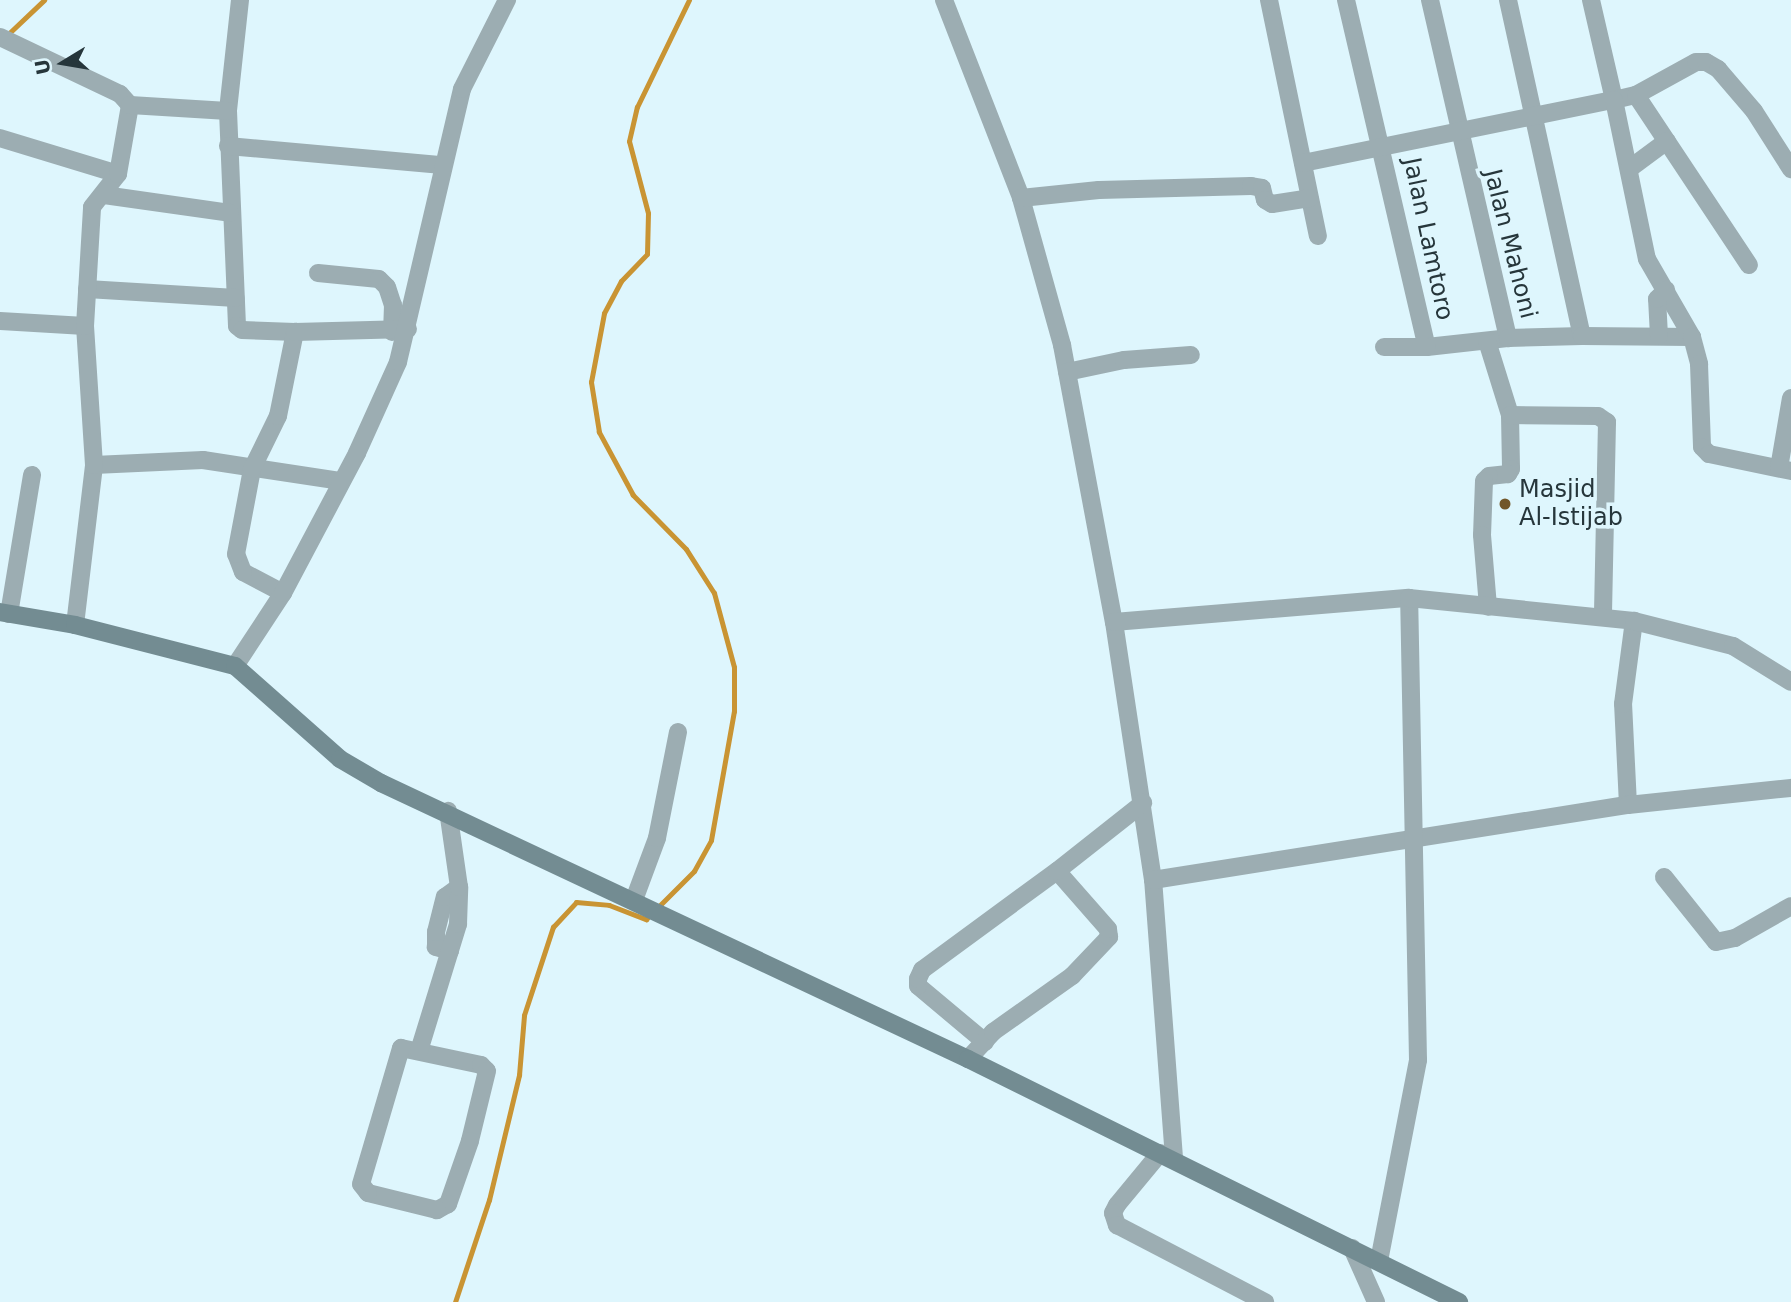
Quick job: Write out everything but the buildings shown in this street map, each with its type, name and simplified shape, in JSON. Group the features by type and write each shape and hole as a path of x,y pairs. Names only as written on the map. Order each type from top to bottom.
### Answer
{"street":[{"path":"240,0 228,111 230,213 240,330 400,331"},
{"path":"235,666 283,593 398,362 400,331 462,89 508,0"},
{"path":"944,0 1021,198 1067,372 1114,622 1143,803 1153,880 1167,1156 1117,1205 1113,1213 1117,1225 1265,1302"},
{"path":"1269,0 1318,236"},
{"name":"Jalan Lamtoro","path":"1346,0 1383,145 1427,347 1508,338"},
{"name":"Jalan Mahoni","path":"1430,0 1508,338 1692,337"},
{"path":"1508,0 1582,336"},
{"path":"1591,0 1647,259 1692,337 1699,364 1702,447 1709,454 1785,470 1791,398"},
{"path":"4,38 120,94 130,105 228,111"},
{"path":"1303,163 1636,95 1696,62 1706,62 1718,69 1754,111 1791,169"},
{"path":"1636,95 1749,265"},
{"path":"75,625 94,465 85,326 91,211 118,174 130,105"},
{"path":"0,138 118,174"},
{"path":"1629,169 1667,141"},
{"path":"228,146 442,165"},
{"path":"1021,198 1099,190 1255,186 1272,204 1310,198"},
{"path":"104,195 230,213"},
{"path":"318,273 379,279 387,287 400,331"},
{"path":"87,289 236,298"},
{"path":"1659,336 1657,299 1666,290"},
{"path":"0,321 85,326"},
{"path":"283,593 238,565 238,536 252,469 278,416 295,332"},
{"path":"1487,341 1510,415 1510,472 1484,481 1482,535 1488,607"},
{"path":"1384,347 1427,347"},
{"path":"1067,372 1124,360 1191,355"},
{"path":"1510,415 1598,416 1607,422 1603,614"},
{"path":"94,465 203,460 341,481"},
{"path":"32,475 5,613 75,625 235,666 340,759 381,783 448,811 968,1059 1459,1302"},
{"path":"1114,622 1409,598 1488,607 1603,614 1733,646 1791,682"},
{"path":"1378,1261 1418,1060 1409,598"},
{"path":"1628,805 1623,704 1634,621"},
{"path":"634,900 657,838 678,732"},
{"path":"1153,880 1628,805 1791,788"},
{"path":"985,1042 918,986 922,970 1057,871 1143,803"},
{"path":"419,1051 458,924 458,887 448,811"},
{"path":"968,1059 985,1042 1072,976 1110,937 1108,929 1057,871"},
{"path":"1664,877 1716,942 1729,940 1791,906"},
{"path":"401,1048 419,1051 481,1065 486,1071 470,1141 448,1204 437,1210 369,1193 361,1184 401,1048"},
{"path":"1352,1248 1376,1302"}],"waterway":[{"path":"5,37 44,0"},
{"path":"455,1302 489,1200 519,1075 524,1015 553,927 576,902 609,905 646,919 694,871 711,840 734,711 734,667 714,593 686,549 633,495 599,432 591,382 604,313 621,281 647,254 648,213 629,141 637,107 689,0"}],"place":[{"name":"Masjid Al-Istijab","path":"1505,504"}]}
